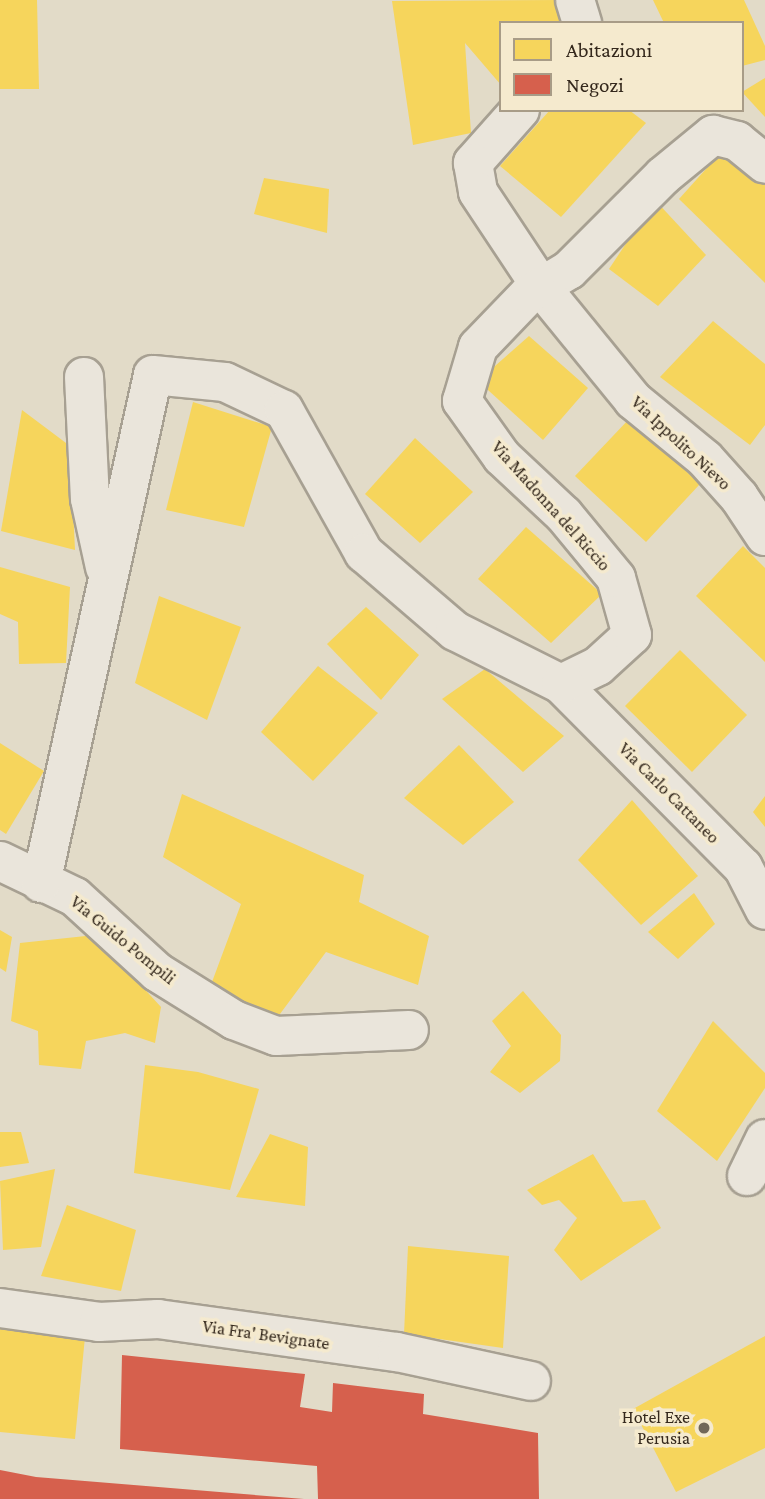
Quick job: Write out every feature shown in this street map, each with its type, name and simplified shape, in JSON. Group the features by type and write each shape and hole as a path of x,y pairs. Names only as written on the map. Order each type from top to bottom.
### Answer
{"street":[{"path":"575,0 581,21"},
{"name":"Via Ippolito Nievo","path":"518,112 473,163 478,192 541,287 633,400 705,459 739,497 765,536"},
{"name":"Via Madonna del Riccio","path":"561,684 598,666 632,635 616,578 564,515 502,457 462,401 478,347 541,287 569,270 663,176 713,135 737,141 765,164"},
{"path":"41,883 153,375 225,382 284,410 364,553 455,631 561,684"},
{"path":"84,377 90,499 107,579"},
{"name":"Via Carlo Cattaneo","path":"561,684 743,867 765,910"},
{"name":"Via Guido Pompili","path":"0,861 75,897 157,972 234,1020 276,1036 409,1030"},
{"path":"747,1177 765,1139"},
{"name":"Via Fra' Bevignate","path":"0,1308 99,1322 158,1319 397,1352 531,1381"}],"building: Abitazioni":[{"path":"0,0 37,0 39,89 0,89"},
{"path":"560,0 567,17 563,21 499,21 499,83 465,43 471,133 413,145 392,1"},
{"path":"653,0 744,0 765,46 765,60 744,65 744,21 663,21"},
{"path":"765,78 765,117 744,94 744,91"},
{"path":"548,112 632,112 646,123 561,217 500,166"},
{"path":"723,150 765,185 765,283 679,199"},
{"path":"264,178 329,189 327,233 254,214"},
{"path":"655,200 706,255 658,306 609,269"},
{"path":"713,321 765,364 765,425 750,445 660,377"},
{"path":"529,336 588,388 543,440 478,381"},
{"path":"193,402 272,427 244,527 166,510"},
{"path":"22,410 70,446 75,550 1,531"},
{"path":"630,418 700,484 646,542 575,476"},
{"path":"415,438 473,492 420,543 365,494"},
{"path":"526,527 602,594 551,643 478,579"},
{"path":"743,546 765,568 765,662 696,596"},
{"path":"0,567 70,587 66,663 19,664 18,622 0,614"},
{"path":"159,596 241,627 207,720 135,683"},
{"path":"366,607 419,655 381,700 327,644"},
{"path":"680,650 747,715 692,772 625,706"},
{"path":"318,666 378,713 313,781 261,732"},
{"path":"485,669 564,736 523,772 442,699"},
{"path":"0,743 44,771 6,834 0,830"},
{"path":"459,745 514,802 463,845 404,798"},
{"path":"182,794 364,875 359,902 429,936 418,985 326,952 277,1018 209,990 241,904 163,857"},
{"path":"765,796 765,827 753,812"},
{"path":"632,800 698,876 641,925 578,860"},
{"path":"694,893 715,924 678,959 648,932"},
{"path":"0,930 12,937 6,972 0,968"},
{"path":"95,935 161,1007 155,1043 125,1033 86,1041 81,1069 39,1065 38,1031 11,1021 20,943"},
{"path":"523,991 561,1035 560,1061 520,1093 490,1072 511,1046 492,1021"},
{"path":"713,1021 765,1073 765,1088 717,1161 657,1111"},
{"path":"145,1065 198,1072 259,1089 230,1190 134,1173"},
{"path":"0,1132 21,1132 29,1163 0,1167"},
{"path":"270,1134 308,1147 305,1206 236,1197"},
{"path":"593,1154 623,1202 645,1200 661,1228 581,1281 554,1250 577,1218 559,1200 542,1205 527,1190"},
{"path":"55,1169 41,1247 3,1250 0,1181"},
{"path":"67,1205 136,1230 121,1291 41,1276"},
{"path":"408,1246 509,1256 503,1348 404,1334"},
{"path":"0,1329 85,1337 75,1439 0,1432"},
{"name":"Hotel Exe Perusia","path":"765,1336 765,1448 676,1492 633,1409"}],"building: Negozi":[{"path":"122,1355 305,1374 300,1407 332,1412 333,1383 424,1394 423,1414 538,1433 539,1499 318,1499 317,1466 120,1449"},
{"path":"0,1470 36,1477 304,1499 0,1499"}],"place":[{"name":"Hotel Exe Perusia","path":"704,1428"}]}
